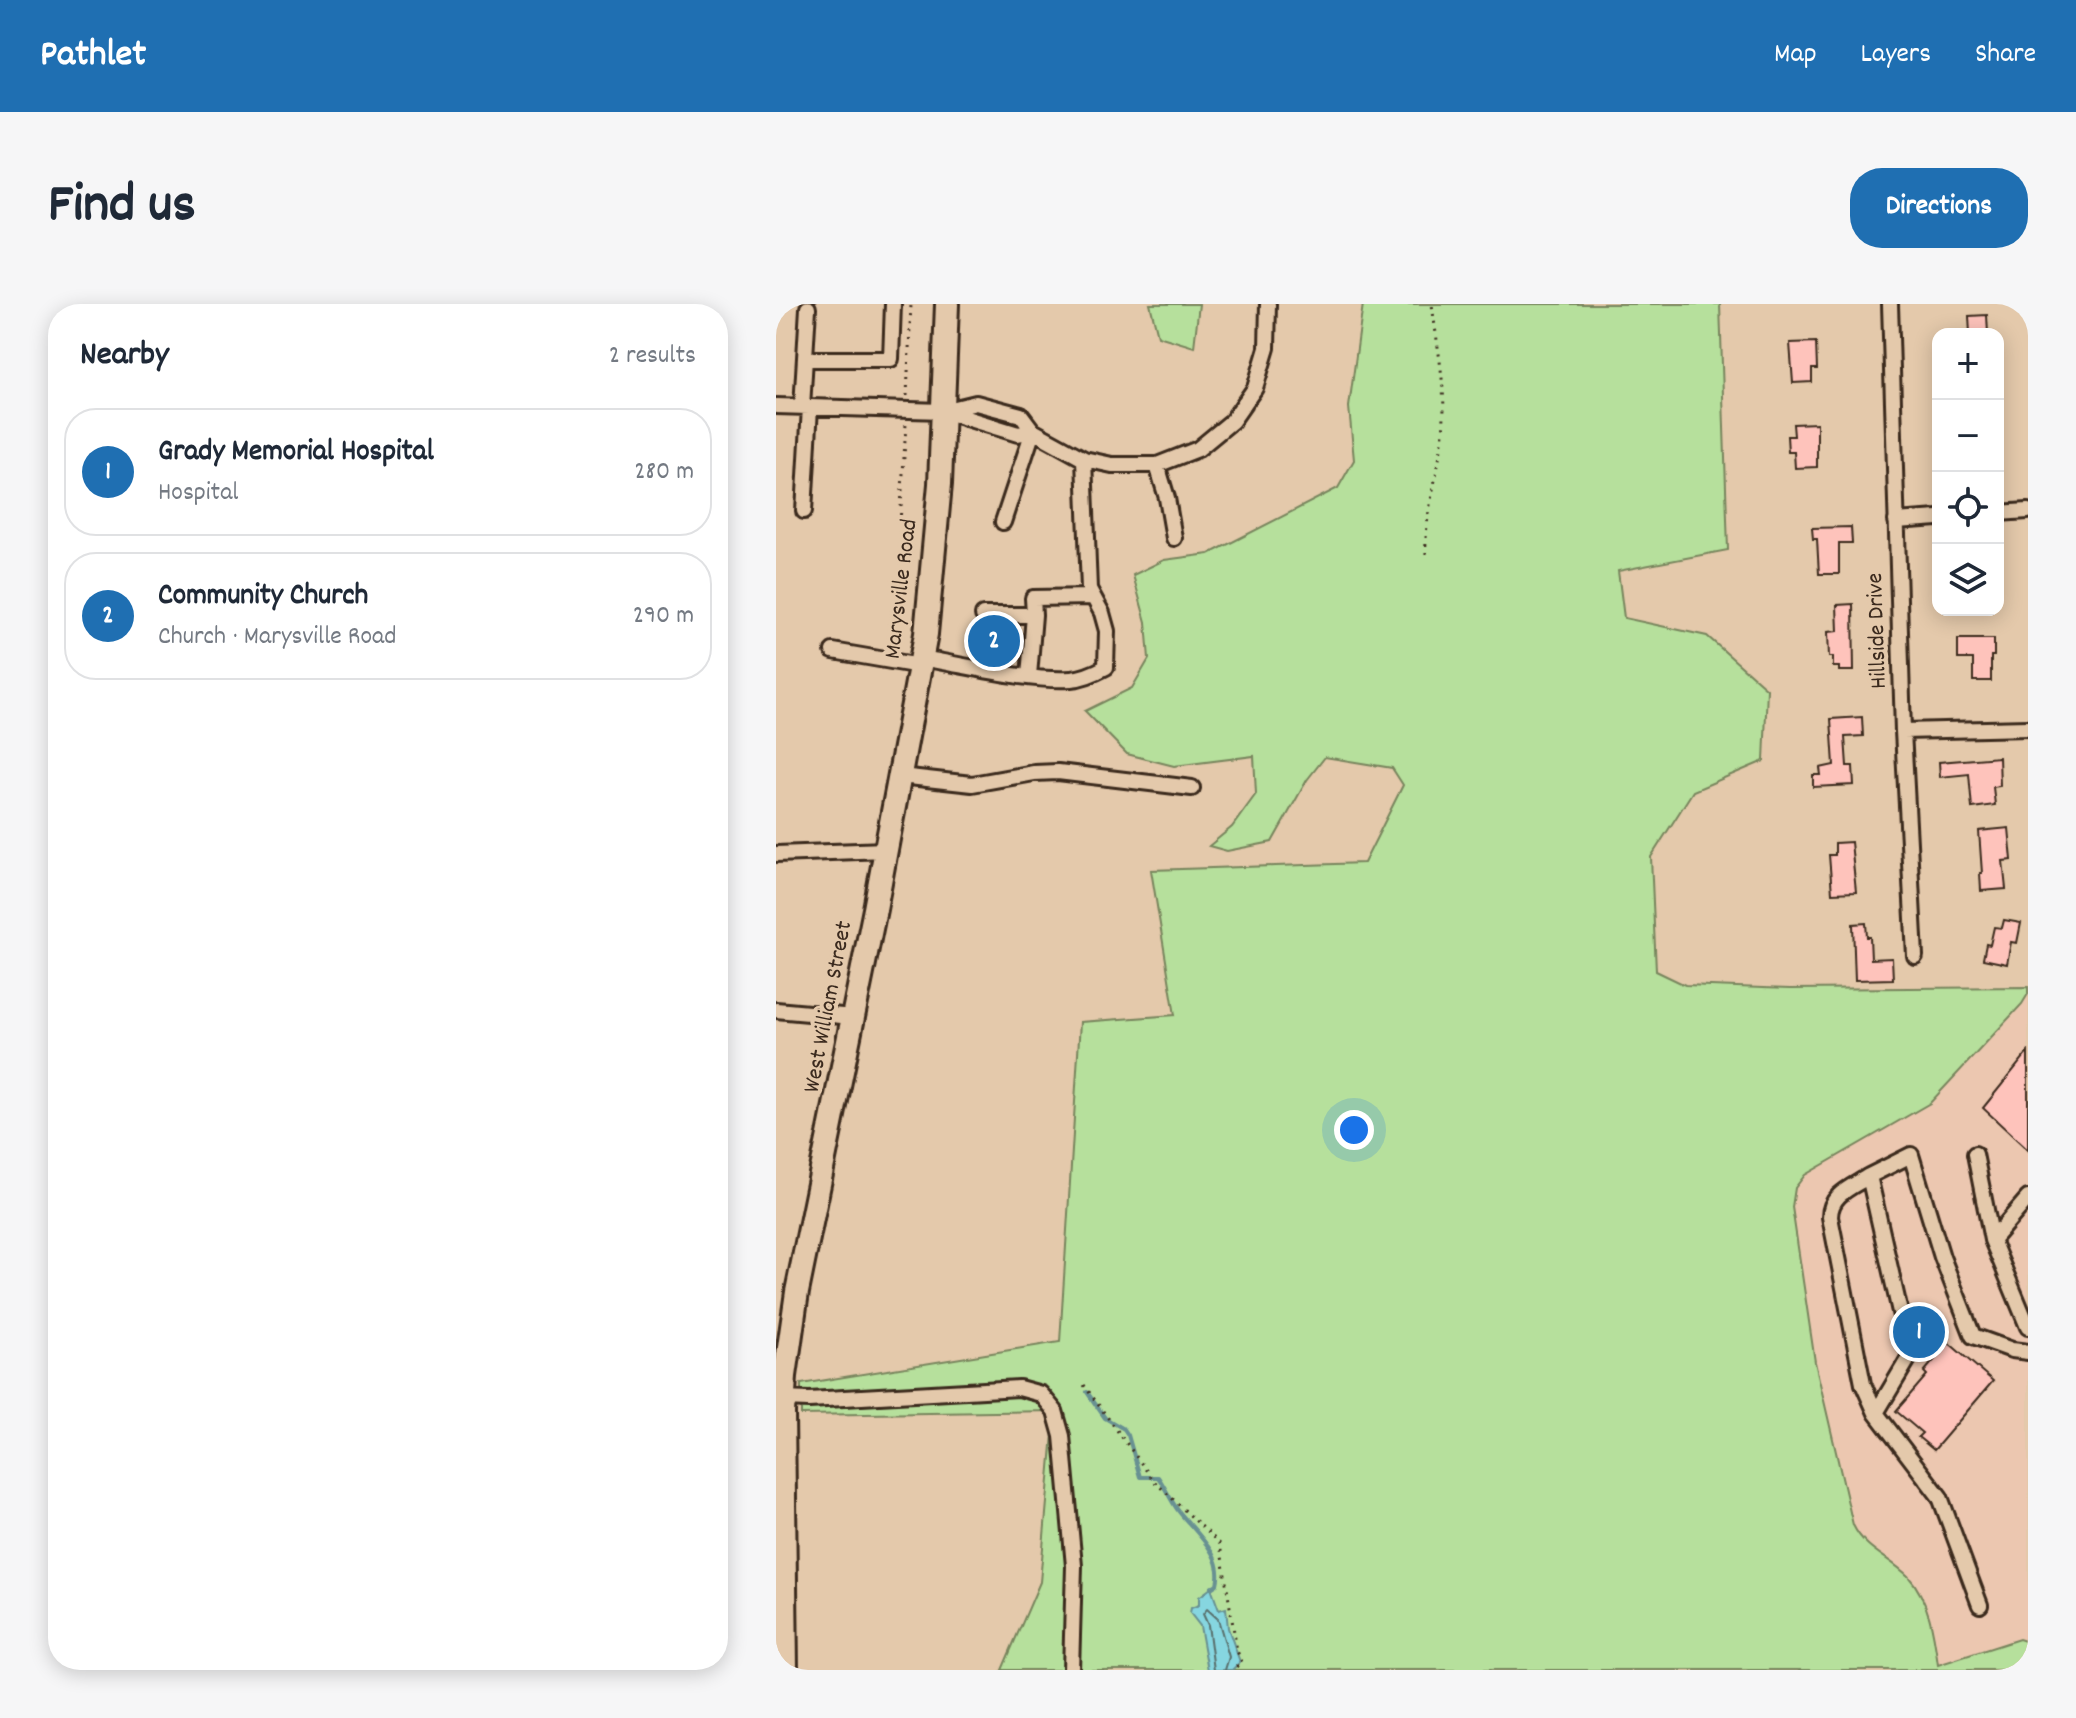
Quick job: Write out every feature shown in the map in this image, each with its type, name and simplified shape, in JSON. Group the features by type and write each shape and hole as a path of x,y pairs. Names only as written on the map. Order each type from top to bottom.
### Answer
{"highway":[{"name":"Marysville Road","path":"881,878 921,662 937,518 947,304"},
{"name":"West William Street","path":"786,1670 782,1363 881,878"}],"street":[{"path":"805,359 891,359 893,304"},
{"path":"776,406 943,411 976,403 1021,415 1033,431 1084,459 1112,465 1157,465 1198,449 1232,421 1255,388 1267,348 1268,304"},
{"name":"Hillside Drive","path":"1890,304 1903,731 1915,956"},
{"path":"804,511 808,308"},
{"path":"1003,522 1033,431"},
{"path":"833,651 1071,679 1093,675 1106,667 1107,631 1091,593 1084,459"},
{"path":"1157,465 1174,538"},
{"path":"2004,513 2028,511"},
{"path":"1896,521 1932,518"},
{"path":"1029,676 1033,598 1091,593"},
{"path":"983,615 1034,615"},
{"path":"1903,731 2028,728"},
{"path":"900,776 972,784 1058,772 1192,788"},
{"path":"776,854 886,850"},
{"path":"776,1010 853,1017"},
{"path":"1975,1154 1992,1240 2028,1327"},
{"path":"1980,1605 1940,1497 1876,1413 1863,1384 1830,1217 1830,1206 1835,1197 1911,1155 1942,1257 1973,1336 2012,1350 2028,1352"},
{"path":"1869,1176 1910,1356 1876,1413"},
{"path":"1992,1240 2028,1198"},
{"path":"783,1399 1019,1388 1041,1394 1055,1411 1062,1436 1074,1566 1071,1670"}],"path":[{"path":"1426,554 1425,527 1443,431 1443,395 1432,304"},
{"path":"1084,1385 1154,1481 1220,1544 1237,1651 1242,1662 1236,1667 1238,1670"}],"shaded area":[{"path":"2028,994 2028,1642 2019,1639 1938,1665 1934,1635 1877,1554 1860,1539 1854,1525 1815,1362 1792,1207 1795,1188 1805,1175 1930,1103"}],"green space":[{"path":"1150,304 1199,304 1194,347 1158,336"},
{"path":"1363,304 1720,304 1728,550 1618,571 1624,618 1707,636 1767,689 1764,761 1693,791 1651,857 1656,971 1685,985 1790,989 2028,987 2022,1004 1930,1103 1805,1175 1795,1188 1792,1207 1815,1362 1853,1525 1864,1541 1901,1569 1915,1585 1929,1618 1938,1665 2019,1639 2028,1642 2028,1670 1002,1670 1040,1582 1055,1411 801,1415 801,1384 1060,1342 1080,1022 1175,1015 1151,870 1364,863 1403,785 1392,768 1325,757 1307,780 1272,842 1227,851 1209,846 1232,827 1256,794 1254,756 1174,766 1127,754 1085,711 1132,688 1149,659 1146,622 1133,575 1164,560 1209,554 1338,488 1354,460 1349,407"}],"water":[{"path":"1211,1588 1219,1610 1226,1608 1228,1628 1240,1662 1232,1670 1208,1670 1200,1626 1190,1613 1191,1608 1199,1605 1199,1597"}],"building":[{"path":"1987,315 1988,328 1970,328 1969,316"},
{"path":"1816,342 1817,369 1812,369 1812,382 1793,383 1790,343"},
{"path":"1817,423 1817,467 1795,468 1794,452 1788,452 1787,436 1794,436 1793,424"},
{"path":"1851,527 1852,543 1839,543 1839,574 1819,574 1817,539 1813,539 1812,528"},
{"path":"1853,604 1854,671 1839,671 1839,667 1833,667 1833,657 1829,657 1828,632 1838,631 1837,605"},
{"path":"1958,639 1994,639 1991,681 1973,681 1973,659 1958,659"},
{"path":"1862,717 1863,736 1845,737 1847,766 1853,766 1854,785 1813,787 1813,775 1821,775 1820,768 1834,765 1831,719"},
{"path":"1999,757 2000,786 1993,787 1995,805 1972,808 1969,774 1940,777 1939,762"},
{"path":"2009,828 2012,860 2003,861 2006,889 1981,891 1979,831"},
{"path":"1851,842 1856,892 1832,893 1829,855 1835,855 1835,843"},
{"path":"2004,920 2021,923 2017,943 2011,942 2007,964 1983,959 1994,927 2002,928"},
{"path":"1866,923 1871,959 1892,958 1893,979 1855,980 1853,924"},
{"path":"2028,1052 2028,1150 1983,1108"},
{"path":"1949,1343 1993,1381 1934,1450 1918,1437 1922,1433 1896,1411"}],"waterway":[{"path":"1087,1392 1105,1418 1124,1429 1128,1435 1140,1477 1158,1477 1177,1509 1212,1553 1218,1573 1217,1584 1211,1588"}],"place":[{"name":"Community Church","path":"994,641"},
{"name":"Grady Memorial Hospital","path":"1919,1332"}]}
